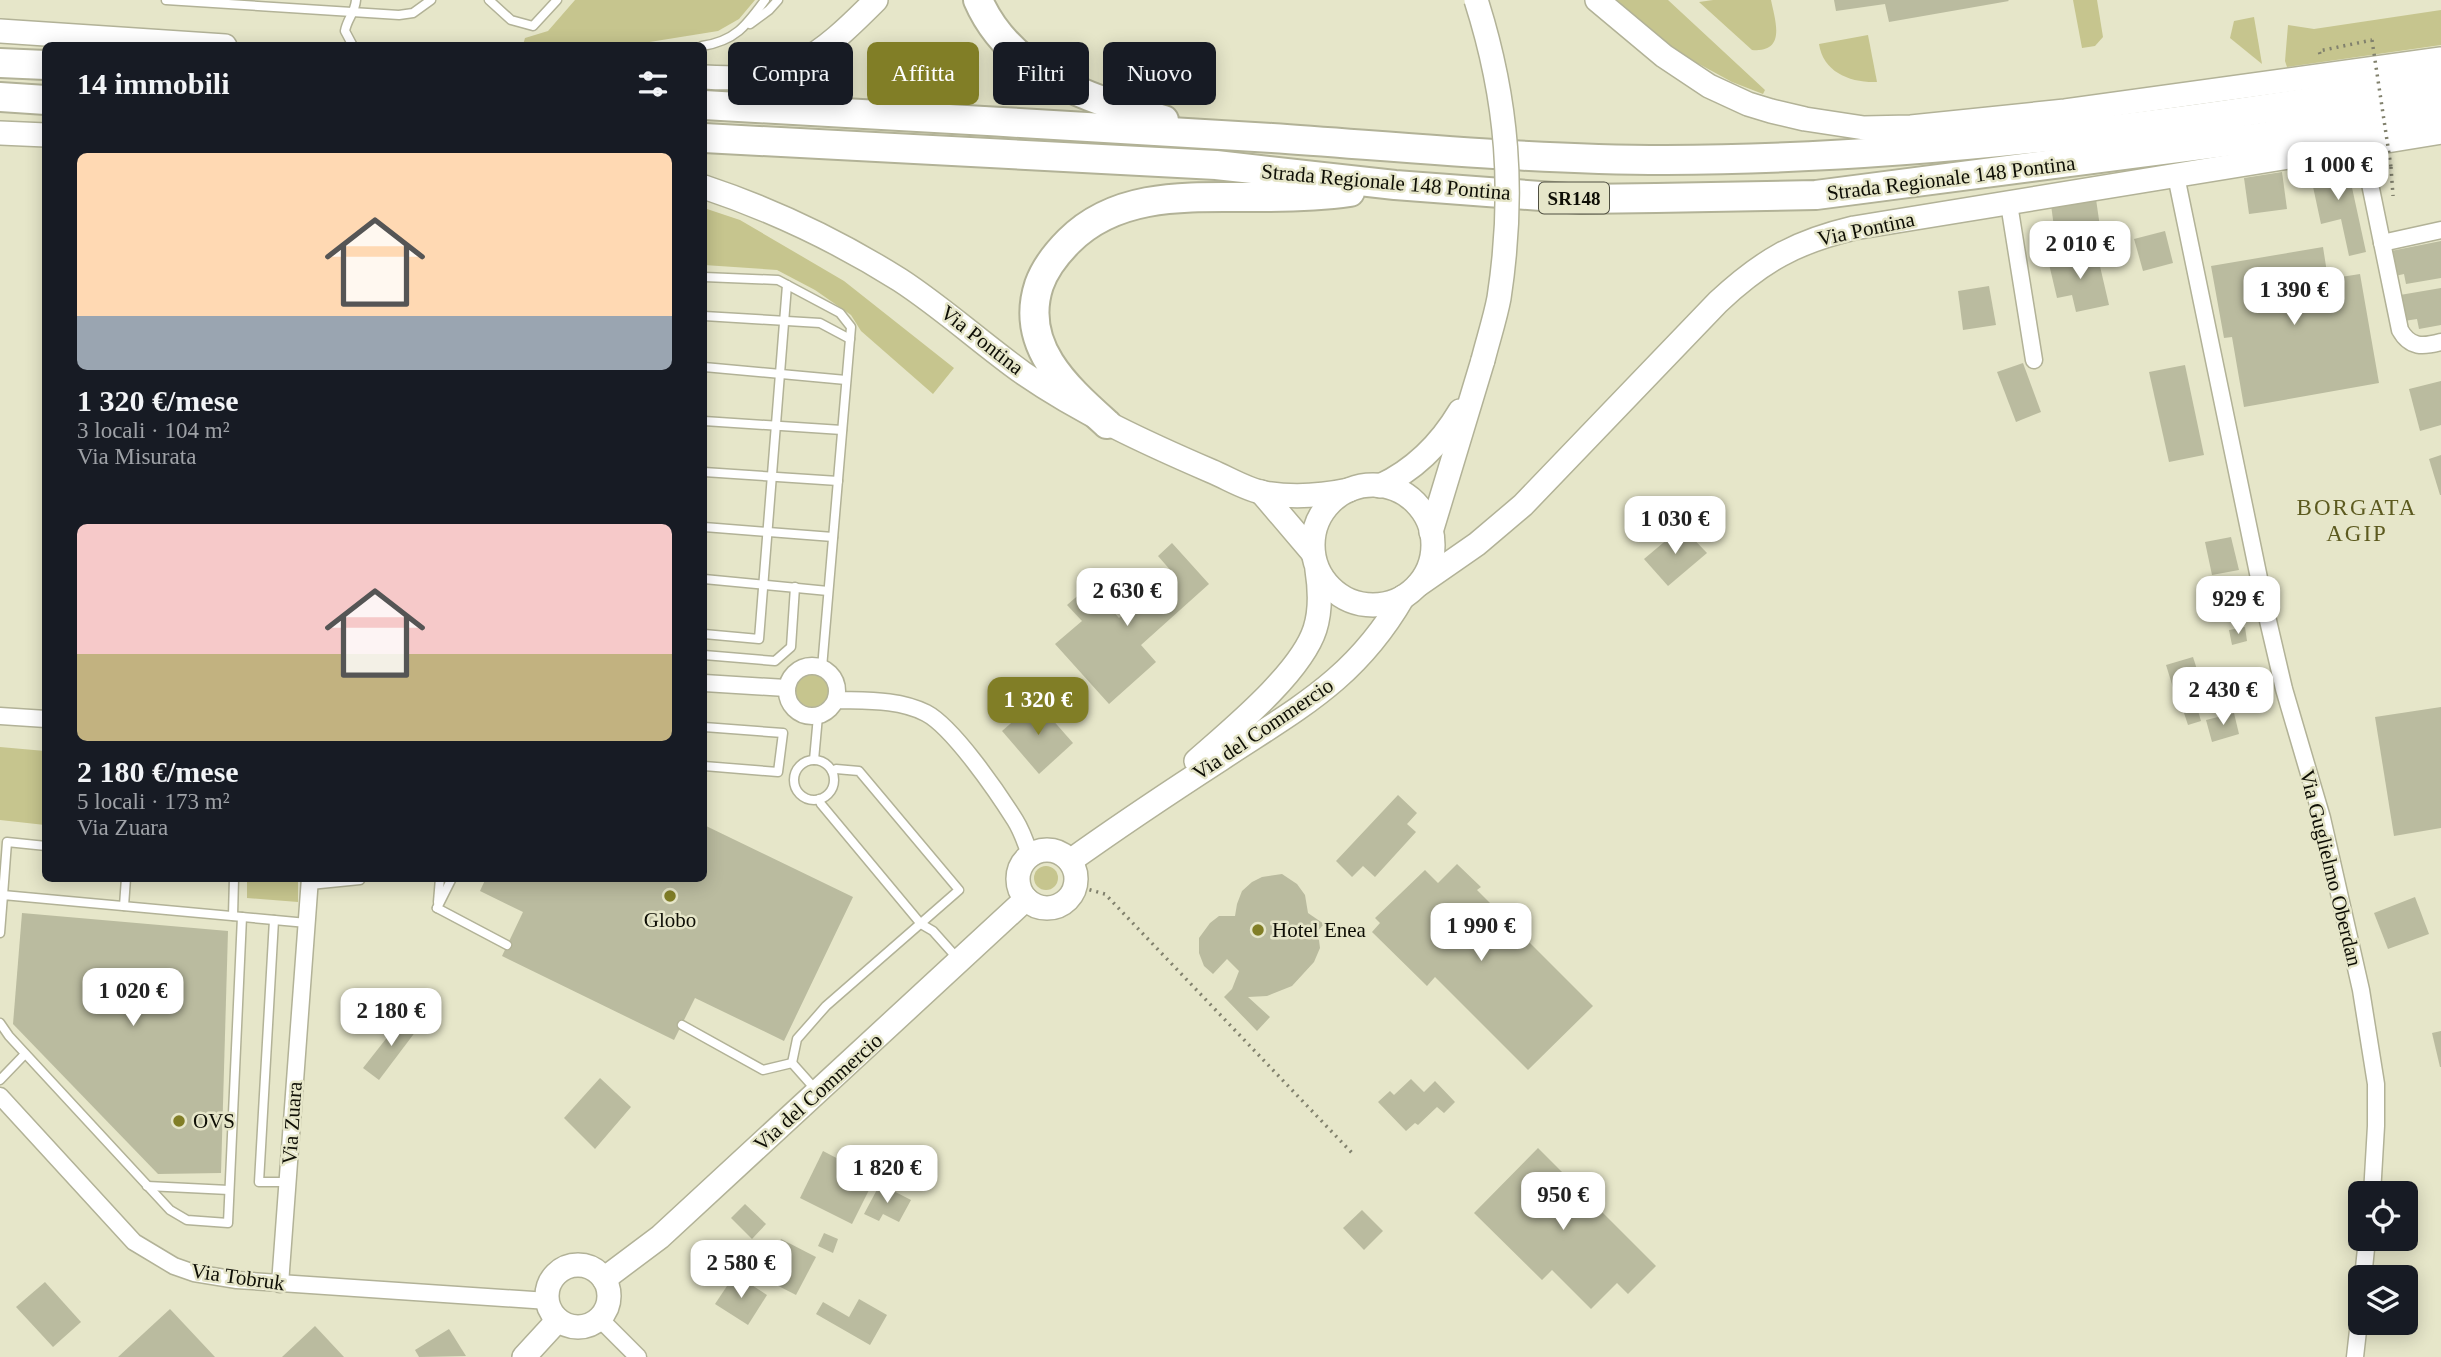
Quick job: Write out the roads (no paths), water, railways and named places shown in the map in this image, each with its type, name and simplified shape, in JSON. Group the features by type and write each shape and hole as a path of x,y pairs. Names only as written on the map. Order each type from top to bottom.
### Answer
{"highway":[{"path":"978,0 986,19 1010,48 1039,71 1071,89 1119,108 1170,121 1274,139"},
{"path":"0,63 42,65"},
{"name":"Strada Regionale 148 Pontina","path":"707,106 1274,139 1478,154 1652,159 1866,155 2245,114 2441,81"},
{"path":"0,97 42,100"},
{"name":"Strada Regionale 148 Pontina","path":"707,138 1216,165 1395,186 1581,199 1816,195 2255,138 2441,108"},
{"path":"1107,424 1067,387 1049,361 1036,327 1035,300 1041,280 1053,259 1074,236 1112,213 1154,200 1317,196 1395,186"}],"street":[{"path":"707,77 729,79 765,76 790,68 833,41 876,0"},
{"path":"1431,532 1483,360 1498,300 1506,238 1508,177 1500,94 1492,50 1476,0"},
{"path":"1597,0 1664,56 1709,86 1748,104 1805,120 1864,128 1911,127 2076,110 2441,59"},
{"path":"0,31 165,42"},
{"path":"0,132 42,135"},
{"name":"Via Pontina","path":"1410,591 1477,544 1523,505 1718,302 1762,264 1788,250 1832,233 2441,132"},
{"path":"2362,145 2399,326 2409,342 2422,346 2441,342"},
{"name":"Via Guglielmo Oberdan","path":"2176,176 2266,612 2284,689 2322,818 2361,990 2376,1084 2373,1181"},
{"name":"Via Pontina","path":"707,188 775,213 885,271 954,318 1025,374 1107,424 1261,492 1297,497 1349,490"},
{"path":"2009,204 2034,359"},
{"path":"2382,243 2441,230"},
{"path":"1380,486 1409,470 1440,440 1470,393 1483,360"},
{"path":"1380,486 1397,491 1413,501 1424,515 1431,532 1432,551 1428,569 1410,591 1381,605 1357,603 1335,592 1324,581 1315,560 1313,538 1324,510 1335,499 1349,490 1380,486"},
{"name":"Via Pontina","path":"1261,492 1315,560"},
{"name":"Via del Commercio","path":"1135,815 1266,696 1300,657 1315,629 1318,614 1319,583 1315,560"},
{"name":"Via del Commercio","path":"1070,861 1329,686 1369,646 1410,591"},
{"path":"800,668 822,668 831,674 836,682 836,699 826,712 810,717 795,710 787,696 786,688 793,673 800,668"},
{"path":"707,683 786,688"},
{"path":"836,699 888,701 920,710 940,722 956,738 1015,820 1030,855"},
{"path":"0,716 42,719"},
{"path":"1039,850 1055,850 1070,861 1077,876 1076,886 1065,903 1045,909 1026,899 1017,879 1019,869 1030,855 1039,850"},
{"name":"Via Zuara","path":"280,1284 310,882"},
{"name":"Via del Commercio","path":"604,1279 660,1237 1026,899"},
{"name":"Via Tobruk","path":"0,1096 120,1230 143,1249 174,1266 194,1273 237,1280 553,1311"},
{"path":"584,1265 594,1269 604,1279 609,1300 600,1319 591,1325 570,1326 553,1311 547,1292 551,1281 567,1267 584,1265"},
{"path":"524,1357 553,1311"},
{"path":"600,1319 638,1357"},
{"path":"2355,1357 2357,1335"}],"lane":[{"path":"166,0 399,15 413,13 431,0"},
{"path":"351,42 345,31 346,22 355,12 356,0"},
{"path":"489,0 511,20 533,26 557,0"},
{"path":"744,28 765,0"},
{"path":"707,45 720,43 744,28 778,0"},
{"path":"707,277 778,280 840,313 851,327 822,668"},
{"path":"707,634 759,639 787,285"},
{"path":"707,316 820,323 850,339"},
{"path":"707,367 846,380"},
{"path":"707,421 842,430"},
{"path":"707,472 838,481"},
{"path":"707,527 833,537"},
{"path":"707,579 828,591"},
{"path":"707,655 775,661 791,647 795,587"},
{"path":"814,760 818,716"},
{"path":"707,727 783,733 778,772"},
{"path":"806,761 822,761 832,771 834,780 827,794 819,799 806,798 799,794 793,779 795,772 806,761"},
{"path":"707,766 795,772"},
{"path":"792,1063 797,1039 826,1006 958,890 859,771 832,771"},
{"path":"819,799 921,924 933,931 960,962"},
{"path":"0,933 4,842 42,846"},
{"path":"124,906 126,882"},
{"path":"0,1023 25,1054 170,1210 187,1220 228,1223 238,917 234,882"},
{"path":"437,908 440,882"},
{"path":"437,908 450,882"},
{"path":"3,895 307,923"},
{"path":"437,908 507,946"},
{"path":"274,920 259,1182 288,1182"},
{"path":"682,1025 763,1070 792,1063"},
{"path":"0,1080 25,1054"},
{"path":"792,1063 818,1092"},
{"path":"147,1186 229,1190"}],"place":[{"name":"Globo","path":"670,896"},
{"name":"Hotel Enea","path":"1258,930"},
{"name":"OVS","path":"179,1121"}],"district":[{"name":"BORGATA AGIP","path":"2357,520"}]}
